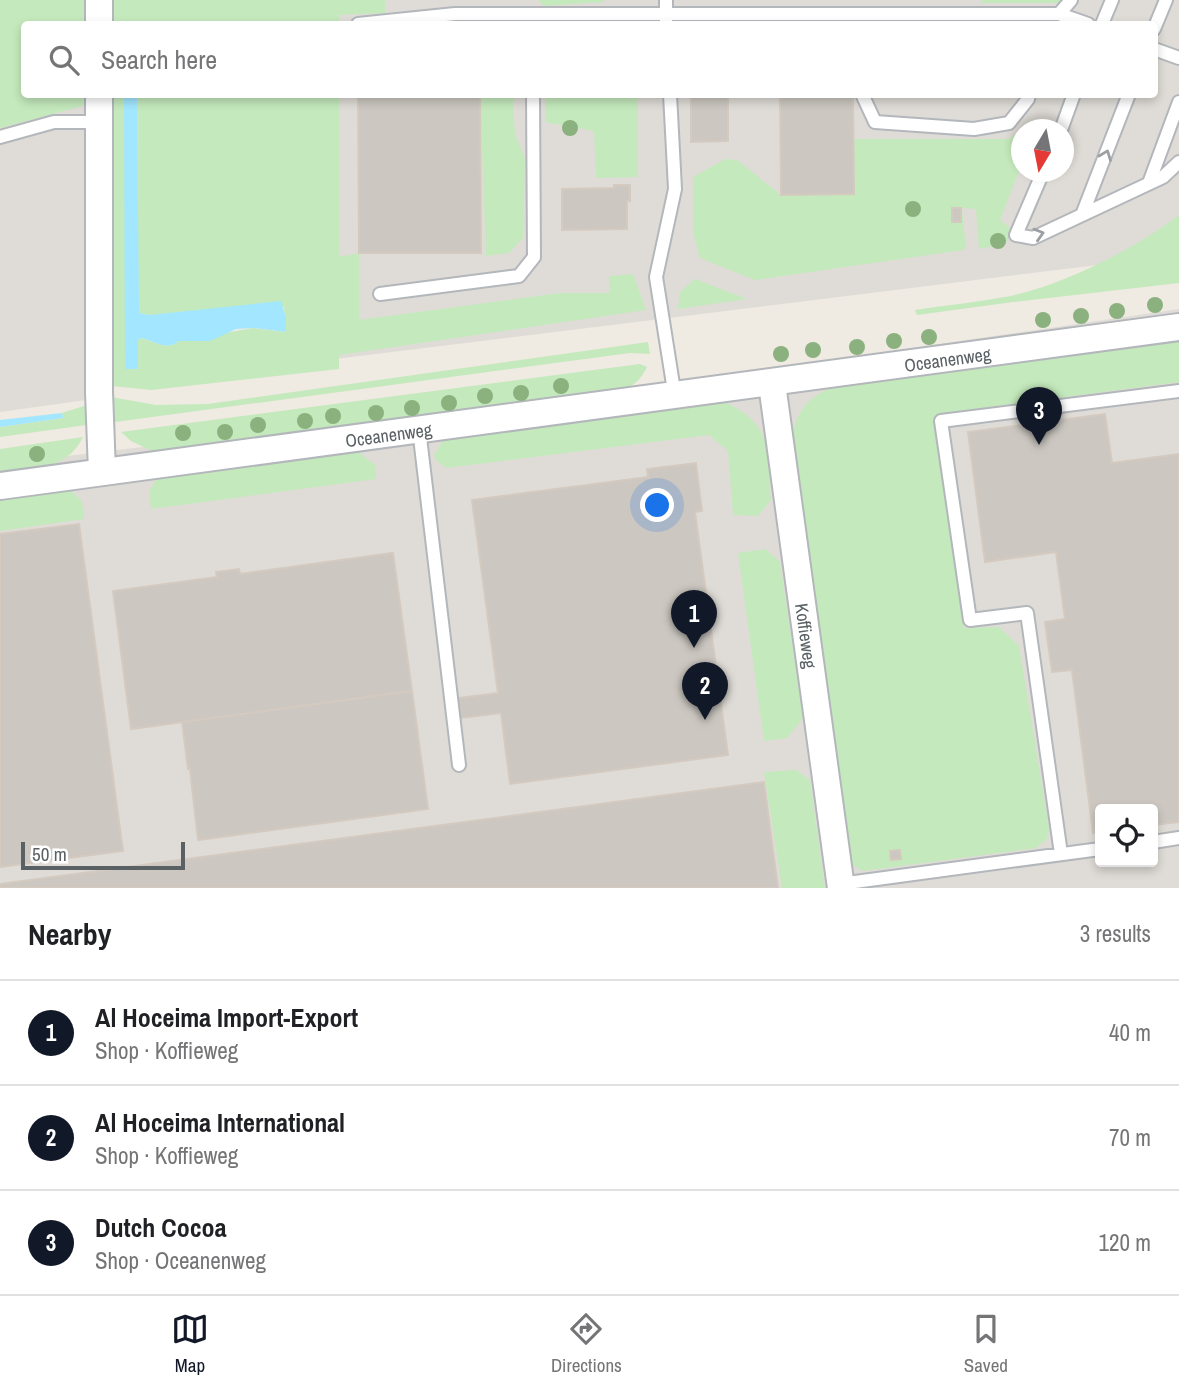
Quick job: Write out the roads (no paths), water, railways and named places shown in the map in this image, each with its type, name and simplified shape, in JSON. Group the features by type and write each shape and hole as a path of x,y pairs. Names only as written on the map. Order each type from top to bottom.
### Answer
{"street":[{"path":"99,0 99,21"},
{"path":"99,98 99,392 102,472"},
{"name":"Oceanenweg","path":"0,486 1179,327"},
{"name":"Koffieweg","path":"772,384 840,886"}],"lane":[{"path":"666,0 666,20"},
{"path":"1059,14 1072,0"},
{"path":"1103,21 1112,0"},
{"path":"1157,21 1166,0"},
{"path":"387,21 455,14 532,20 666,20 1027,19 1059,14 1079,21"},
{"path":"1158,50 1179,58"},
{"path":"380,294 519,276 534,257 533,98"},
{"path":"670,98 675,189 656,277 675,397"},
{"path":"864,98 875,122 974,129 1009,123 1028,98"},
{"path":"1065,119 1073,98"},
{"path":"1082,215 1127,98"},
{"path":"1149,183 1179,102"},
{"path":"0,137 54,122 99,122"},
{"path":"1039,182 1016,235 1033,238 1163,177 1179,162"},
{"path":"1061,854 1027,613 970,620 941,421 1179,391"},
{"path":"419,429 459,765"},
{"path":"1158,841 1179,838"},
{"path":"840,886 1095,850"}],"water":[{"path":"124,98 137,98 139,313 149,315 281,301 286,318 286,332 236,329 210,341 179,341 170,345 161,345 142,338 138,340 138,369 125,369"},
{"path":"62,413 63,418 0,427 0,420"}],"place":[{"name":"Dutch Cocoa","path":"1039,445"},
{"name":"Al Hoceima Import-Export","path":"694,648"},
{"name":"Al Hoceima International","path":"705,720"}]}
